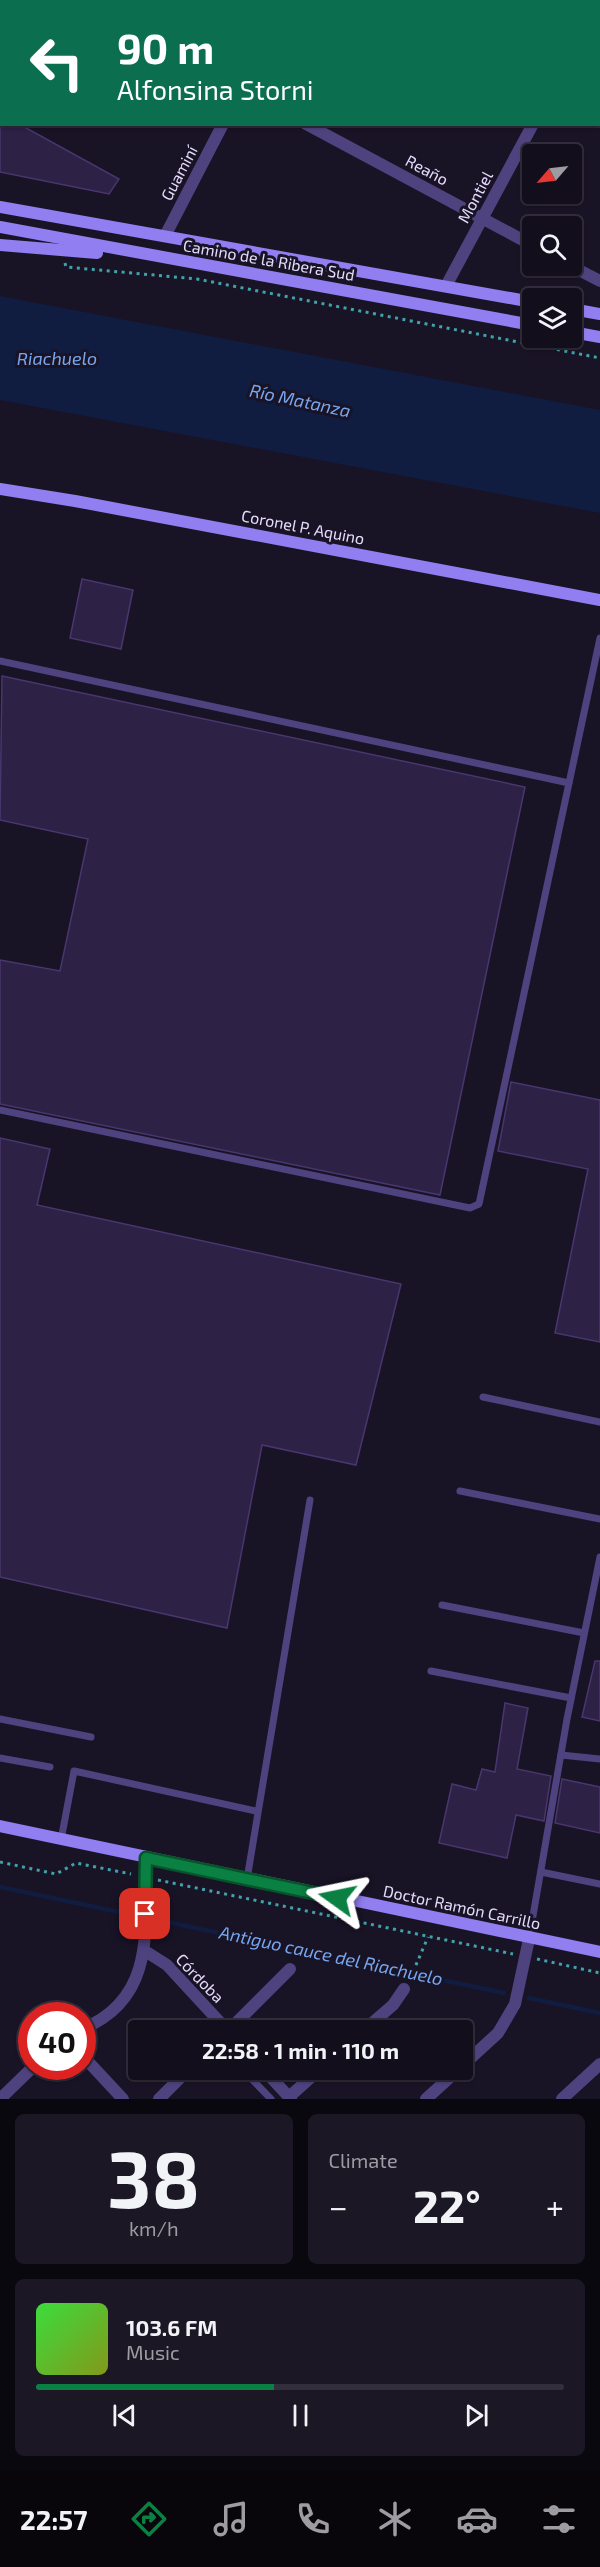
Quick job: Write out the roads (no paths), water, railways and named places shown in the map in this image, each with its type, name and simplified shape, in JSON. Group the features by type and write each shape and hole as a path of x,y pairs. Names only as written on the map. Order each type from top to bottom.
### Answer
{"main road":[{"name":"Camino de la Ribera Sud","path":"0,207 522,300"},
{"name":"Camino de la Ribera Sud","path":"0,227 522,323"},
{"path":"0,245 161,258"},
{"path":"582,311 600,314"},
{"path":"582,334 600,337"},
{"name":"Coronel P. Aquino","path":"0,489 75,501 600,600"},
{"name":"Doctor Ramón Carrillo","path":"0,1826 529,1939 600,1952"}],"street":[{"name":"Guaminí","path":"165,236 222,126"},
{"name":"Reaño","path":"310,126 522,240"},
{"name":"Montiel","path":"446,286 531,126"},
{"path":"582,272 600,281"},
{"path":"96,2023 113,2011 139,1975 145,1951 146,1858"},
{"path":"473,2056 498,2033 515,2004 529,1939"},
{"name":"Córdoba","path":"145,1951 167,1965 218,2020"},
{"path":"239,2020 290,1969"},
{"path":"376,2020 393,2005 406,1986"},
{"path":"562,2099 600,2064"},
{"path":"96,2070 123,2099"},
{"path":"0,2099 20,2080"},
{"path":"159,2099 178,2080"},
{"path":"273,2080 290,2098 309,2080"},
{"path":"426,2099 447,2080"}],"lane":[{"path":"0,1110 470,1208 479,1204 600,638"},
{"path":"0,661 569,783"},
{"path":"483,1397 600,1422"},
{"path":"460,1491 600,1519"},
{"path":"247,1879 256,1811 310,1500"},
{"path":"529,1939 571,1698 600,1557"},
{"path":"442,1605 584,1633"},
{"path":"431,1671 571,1698"},
{"path":"0,1719 91,1737"},
{"path":"561,1755 600,1759"},
{"path":"0,1758 50,1767"},
{"path":"60,1840 74,1771 256,1811"},
{"path":"541,1872 600,1884"},
{"path":"253,2080 271,2099"}],"water":[{"name":"Riachuelo","path":"0,296 600,410 600,513 0,400"}],"waterway":[{"name":"Antiguo cauce del Riachuelo","path":"0,1887 133,1915"},
{"name":"Antiguo cauce del Riachuelo","path":"158,1920 504,1993"},
{"name":"Antiguo cauce del Riachuelo","path":"529,1998 600,2013"}],"water label":[{"name":"Río Matanza","path":"300,401"}]}
